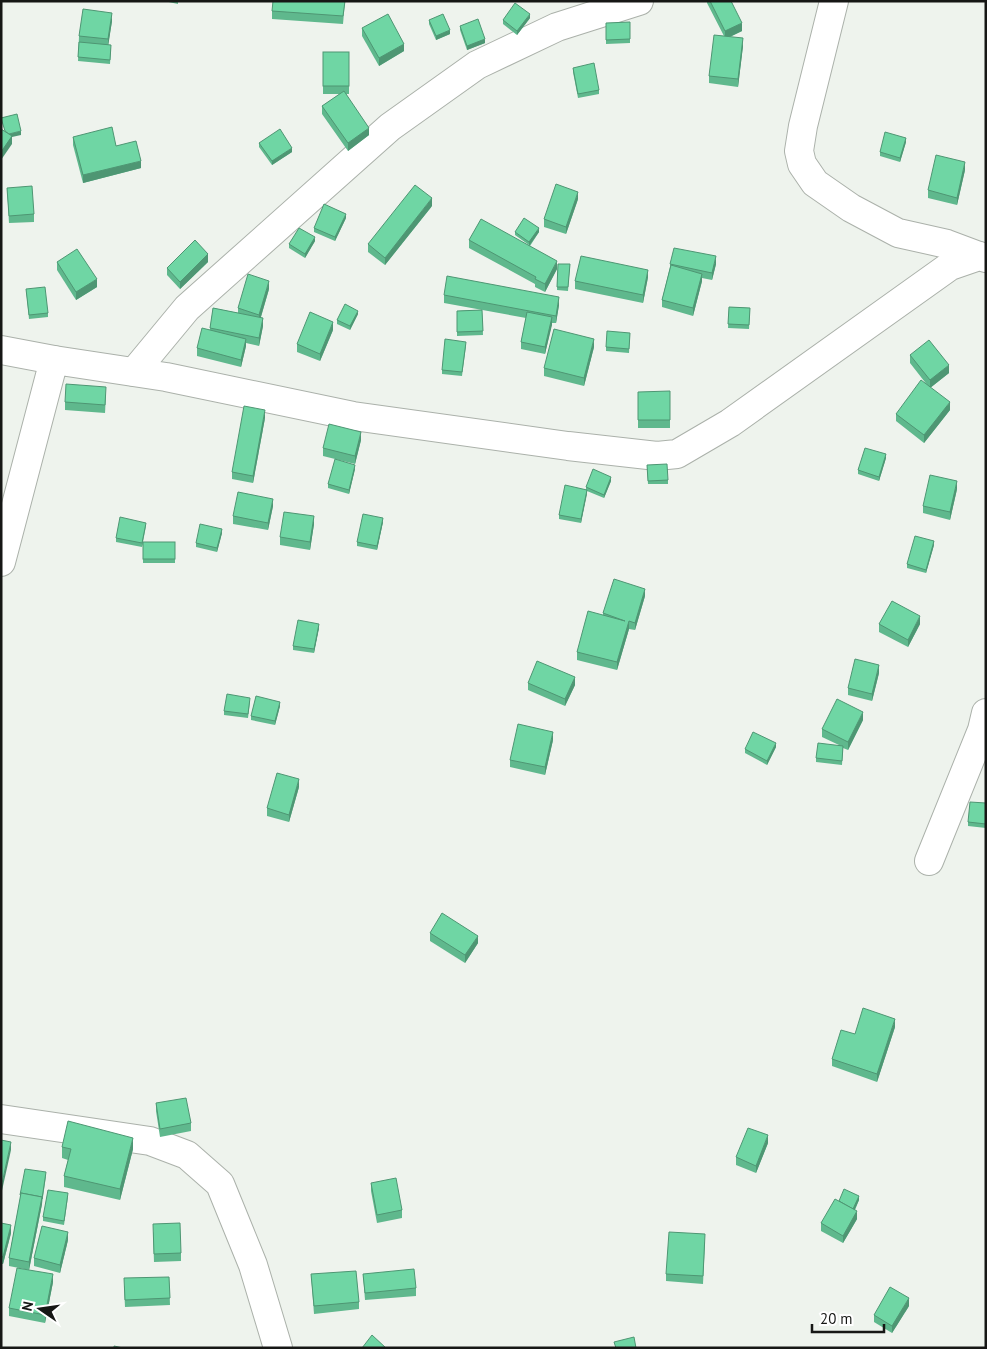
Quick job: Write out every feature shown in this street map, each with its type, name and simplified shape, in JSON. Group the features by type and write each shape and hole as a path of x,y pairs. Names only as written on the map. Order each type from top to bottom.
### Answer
{"street":[{"path":"134,372 187,308 390,127 477,65 557,27 640,1"},
{"path":"834,1 803,126 799,151 802,164 815,183 851,208 898,233 946,244 982,257"},
{"path":"1,350 166,377 353,416 568,446 657,456 677,454 730,423 950,266 982,257"},
{"path":"1,562 54,360"},
{"path":"929,861 982,730 986,713"},
{"path":"1,1119 150,1141 187,1155 220,1184 253,1264 278,1348"}],"building":[{"path":"273,1 345,1 343,16 272,11"},
{"path":"710,1 731,1 742,23 725,31"},
{"path":"515,3 530,14 517,31 503,20"},
{"path":"83,9 112,13 108,39 79,36"},
{"path":"388,14 404,44 379,58 362,28"},
{"path":"443,14 450,30 436,36 429,20"},
{"path":"478,19 485,39 467,46 460,26"},
{"path":"630,22 630,39 606,40 606,23"},
{"path":"714,35 743,38 738,79 709,76"},
{"path":"79,42 111,45 110,60 78,57"},
{"path":"323,52 349,52 349,86 323,86"},
{"path":"594,63 599,90 578,94 573,68"},
{"path":"344,91 369,128 348,143 322,106"},
{"path":"17,114 21,131 9,134 5,131 1,118"},
{"path":"112,127 116,146 136,141 141,161 83,175 73,137"},
{"path":"1,129 12,136 1,152"},
{"path":"280,129 292,148 272,161 259,143"},
{"path":"885,132 906,138 900,158 880,152"},
{"path":"936,155 965,162 957,198 928,190"},
{"path":"556,184 578,192 566,227 544,219"},
{"path":"415,185 432,198 385,258 368,244"},
{"path":"32,186 34,214 9,216 7,188"},
{"path":"324,204 346,214 335,237 314,228"},
{"path":"524,218 539,228 529,242 515,232"},
{"path":"481,219 557,261 545,284 535,279 536,277 469,240"},
{"path":"299,228 315,237 305,254 289,244"},
{"path":"195,240 208,254 180,282 167,268"},
{"path":"674,248 716,256 712,273 670,264"},
{"path":"77,249 97,279 76,292 57,262"},
{"path":"581,256 648,270 643,295 575,281"},
{"path":"558,264 570,264 568,287 557,287"},
{"path":"671,265 702,274 693,308 662,300"},
{"path":"248,274 269,281 259,315 238,308"},
{"path":"447,276 559,297 556,316 444,295"},
{"path":"45,287 48,313 29,315 26,289"},
{"path":"345,304 358,311 350,326 337,320"},
{"path":"729,307 750,308 749,325 728,324"},
{"path":"213,308 263,318 259,338 210,328"},
{"path":"482,310 483,331 457,332 457,311"},
{"path":"310,312 333,322 320,354 297,344"},
{"path":"527,312 552,317 545,347 521,342"},
{"path":"202,328 246,339 241,360 197,348"},
{"path":"554,329 594,339 584,378 544,368"},
{"path":"607,331 630,333 629,349 606,347"},
{"path":"445,339 466,342 462,372 442,370"},
{"path":"929,340 949,365 930,380 910,355"},
{"path":"921,380 950,402 924,435 896,414"},
{"path":"66,384 106,387 105,405 65,402"},
{"path":"670,391 670,420 638,420 638,392"},
{"path":"244,406 265,410 253,476 232,472"},
{"path":"329,424 361,432 355,456 323,448"},
{"path":"865,448 886,454 879,477 858,470"},
{"path":"335,459 355,465 349,490 328,484"},
{"path":"667,464 668,480 648,481 647,465"},
{"path":"593,469 611,477 604,495 586,487"},
{"path":"930,475 957,481 950,512 923,506"},
{"path":"565,485 587,490 581,519 559,515"},
{"path":"238,492 273,499 268,523 233,516"},
{"path":"284,512 314,516 310,542 280,537"},
{"path":"363,514 383,518 377,546 357,542"},
{"path":"120,517 146,523 142,543 116,538"},
{"path":"200,524 222,529 217,548 196,543"},
{"path":"915,536 934,541 926,570 907,564"},
{"path":"143,542 175,542 175,559 143,559"},
{"path":"614,579 645,589 635,623 629,621 617,662 577,652 588,611 625,621 603,613"},
{"path":"892,601 920,616 908,640 879,624"},
{"path":"298,620 319,624 314,649 293,646"},
{"path":"855,659 879,665 872,694 848,688"},
{"path":"537,661 575,677 565,699 528,683"},
{"path":"227,694 250,698 248,714 224,711"},
{"path":"256,696 280,702 275,721 251,716"},
{"path":"837,699 863,712 848,742 822,729"},
{"path":"518,724 553,732 545,767 510,760"},
{"path":"753,732 776,743 767,761 745,749"},
{"path":"818,743 843,746 842,761 816,758"},
{"path":"277,773 299,779 289,815 267,808"},
{"path":"970,802 986,803 986,824 968,822"},
{"path":"442,913 478,936 465,955 430,933"},
{"path":"863,1008 895,1019 877,1074 832,1059 841,1030 855,1034"},
{"path":"186,1098 191,1123 160,1129 156,1103"},
{"path":"68,1121 133,1138 120,1189 64,1176 71,1149 62,1147"},
{"path":"748,1128 768,1135 756,1166 736,1157"},
{"path":"1,1140 11,1142 1,1188"},
{"path":"25,1169 46,1172 42,1199 42,1197 21,1193 20,1195"},
{"path":"396,1178 402,1210 377,1215 371,1183"},
{"path":"844,1189 859,1196 853,1209 839,1201"},
{"path":"48,1190 68,1193 64,1221 43,1217"},
{"path":"21,1193 42,1197 29,1262 9,1258"},
{"path":"835,1199 857,1211 843,1236 821,1223"},
{"path":"1,1223 11,1225 3,1257 1,1256"},
{"path":"180,1223 181,1253 154,1254 153,1224"},
{"path":"42,1226 68,1232 60,1265 34,1258"},
{"path":"669,1232 705,1234 703,1276 666,1274"},
{"path":"17,1268 53,1274 45,1315 9,1308"},
{"path":"414,1269 416,1288 365,1293 363,1274"},
{"path":"356,1271 359,1302 314,1306 311,1274"},
{"path":"169,1277 170,1298 125,1300 124,1278"},
{"path":"890,1287 909,1298 892,1326 874,1315"},
{"path":"372,1335 386,1348 362,1348"},
{"path":"634,1337 636,1348 616,1348 614,1342"}]}
